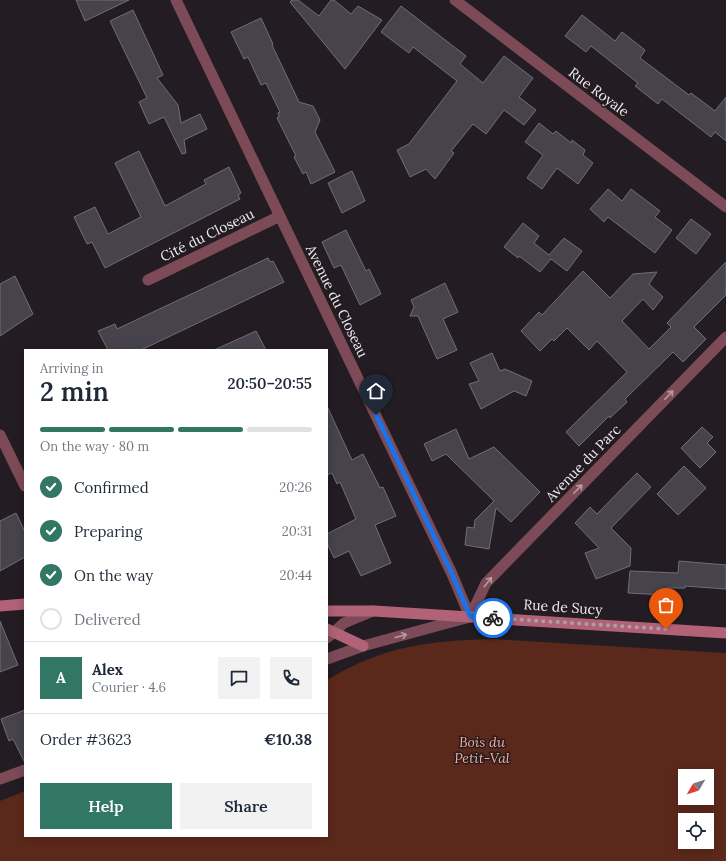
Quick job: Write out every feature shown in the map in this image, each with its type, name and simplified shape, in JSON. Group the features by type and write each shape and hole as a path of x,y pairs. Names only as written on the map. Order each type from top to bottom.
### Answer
{"main road":[{"path":"1,605 24,604"},
{"name":"Rue de Sucy","path":"328,611 374,611 470,616 726,633"},
{"path":"328,633 363,646"}],"street":[{"name":"Avenue du Closeau","path":"176,0 452,574 470,616"},
{"name":"Rue Royale","path":"455,0 726,207"},
{"name":"Cité du Closeau","path":"148,280 280,216"},
{"name":"Avenue du Parc","path":"470,616 486,583 726,337"},
{"path":"0,435 24,484"},
{"path":"328,633 344,623 374,611"},
{"path":"328,659 363,646 470,616"},
{"path":"0,779 24,770"}],"green space":[{"name":"Bois du Petit-Val","path":"492,639 726,653 726,861 0,861 0,801 24,791 24,837 328,837 328,679 368,660 387,653 447,641"}],"building":[{"path":"76,0 129,0 85,21"},
{"path":"292,0 298,0 319,16 331,0 334,0 351,14 358,6 382,20 345,69 290,2"},
{"path":"401,6 466,56 460,64 483,83 504,56 533,78 519,97 536,110 524,125 504,110 486,134 473,124 451,151 454,153 435,179 426,169 410,177 397,150 409,144 457,81 413,47 409,53 381,32"},
{"path":"133,10 163,75 157,78 178,105 181,123 200,114 207,129 184,140 186,153 182,154 164,117 149,124 139,102 147,98 110,21"},
{"path":"582,15 615,41 622,32 645,50 640,58 689,95 691,93 715,111 726,97 726,141 715,132 711,137 662,99 658,104 635,86 638,83 591,46 586,52 565,36"},
{"path":"261,18 299,102 313,106 320,120 315,132 335,172 311,184 306,172 303,174 294,157 296,156 277,118 279,117 278,113 280,112 266,83 261,85 248,57 244,59 231,32"},
{"path":"539,123 553,134 556,131 571,143 572,140 585,150 583,155 593,163 578,184 557,168 542,189 527,178 543,155 525,142"},
{"path":"139,151 165,206 206,184 204,180 229,167 241,193 238,195 240,199 105,268 92,242 87,244 74,217 95,207 108,234 141,217 115,163"},
{"path":"352,171 365,201 342,213 328,183"},
{"path":"608,189 622,201 631,189 660,211 655,217 672,230 655,253 608,217 604,222 590,209"},
{"path":"691,219 711,234 696,254 676,238"},
{"path":"523,223 539,236 534,243 549,255 564,238 582,251 567,271 551,259 540,272 504,247"},
{"path":"346,230 366,271 369,269 381,294 360,305 341,265 334,268 322,242"},
{"path":"268,258 270,262 273,261 284,282 143,349 107,349 98,331 115,324 117,329"},
{"path":"726,262 726,295 694,327 706,339 683,362 673,352 625,399 627,402 610,418 609,416 579,446 566,432 627,372 597,341 589,350 567,328 554,341 552,339 540,351 521,331 539,312 542,315 583,271 610,298 633,274 657,272 649,284 663,297 653,310 643,299 622,321 649,349 671,327 667,323"},
{"path":"15,276 33,314 0,336 0,284"},
{"path":"445,283 458,312 443,319 457,350 437,359 418,316 410,316 414,307 411,300"},
{"path":"256,331 265,349 216,349"},
{"path":"492,353 500,371 505,369 532,381 526,396 514,391 481,409 469,384 479,381 470,363"},
{"path":"328,408 352,460 363,454 380,488 383,487 396,516 375,525 391,563 361,576 349,551 334,558 328,545 328,533 356,519 340,482 337,484 332,473 328,475"},
{"path":"702,427 713,437 707,443 716,452 700,468 681,448"},
{"path":"456,429 469,459 494,447 540,492 511,522 496,508 489,549 465,545 467,527 474,528 475,520 494,501 446,454 432,461 424,444"},
{"path":"684,466 706,488 678,515 657,494"},
{"path":"637,473 651,487 611,528 631,548 630,566 596,579 585,553 599,548 575,523 590,507 597,514"},
{"path":"16,513 24,530 24,558 0,571 0,521"},
{"path":"679,561 726,565 726,589 685,586 685,588 666,588 665,595 628,593 630,571 678,573"},
{"path":"0,621 18,665 0,672"},
{"path":"24,710 24,761 13,739 9,741 1,719"}],"way so far":[{"path":"493,618 666,629"}],"route":[{"path":"376,415 452,574 470,616 493,618"}]}
